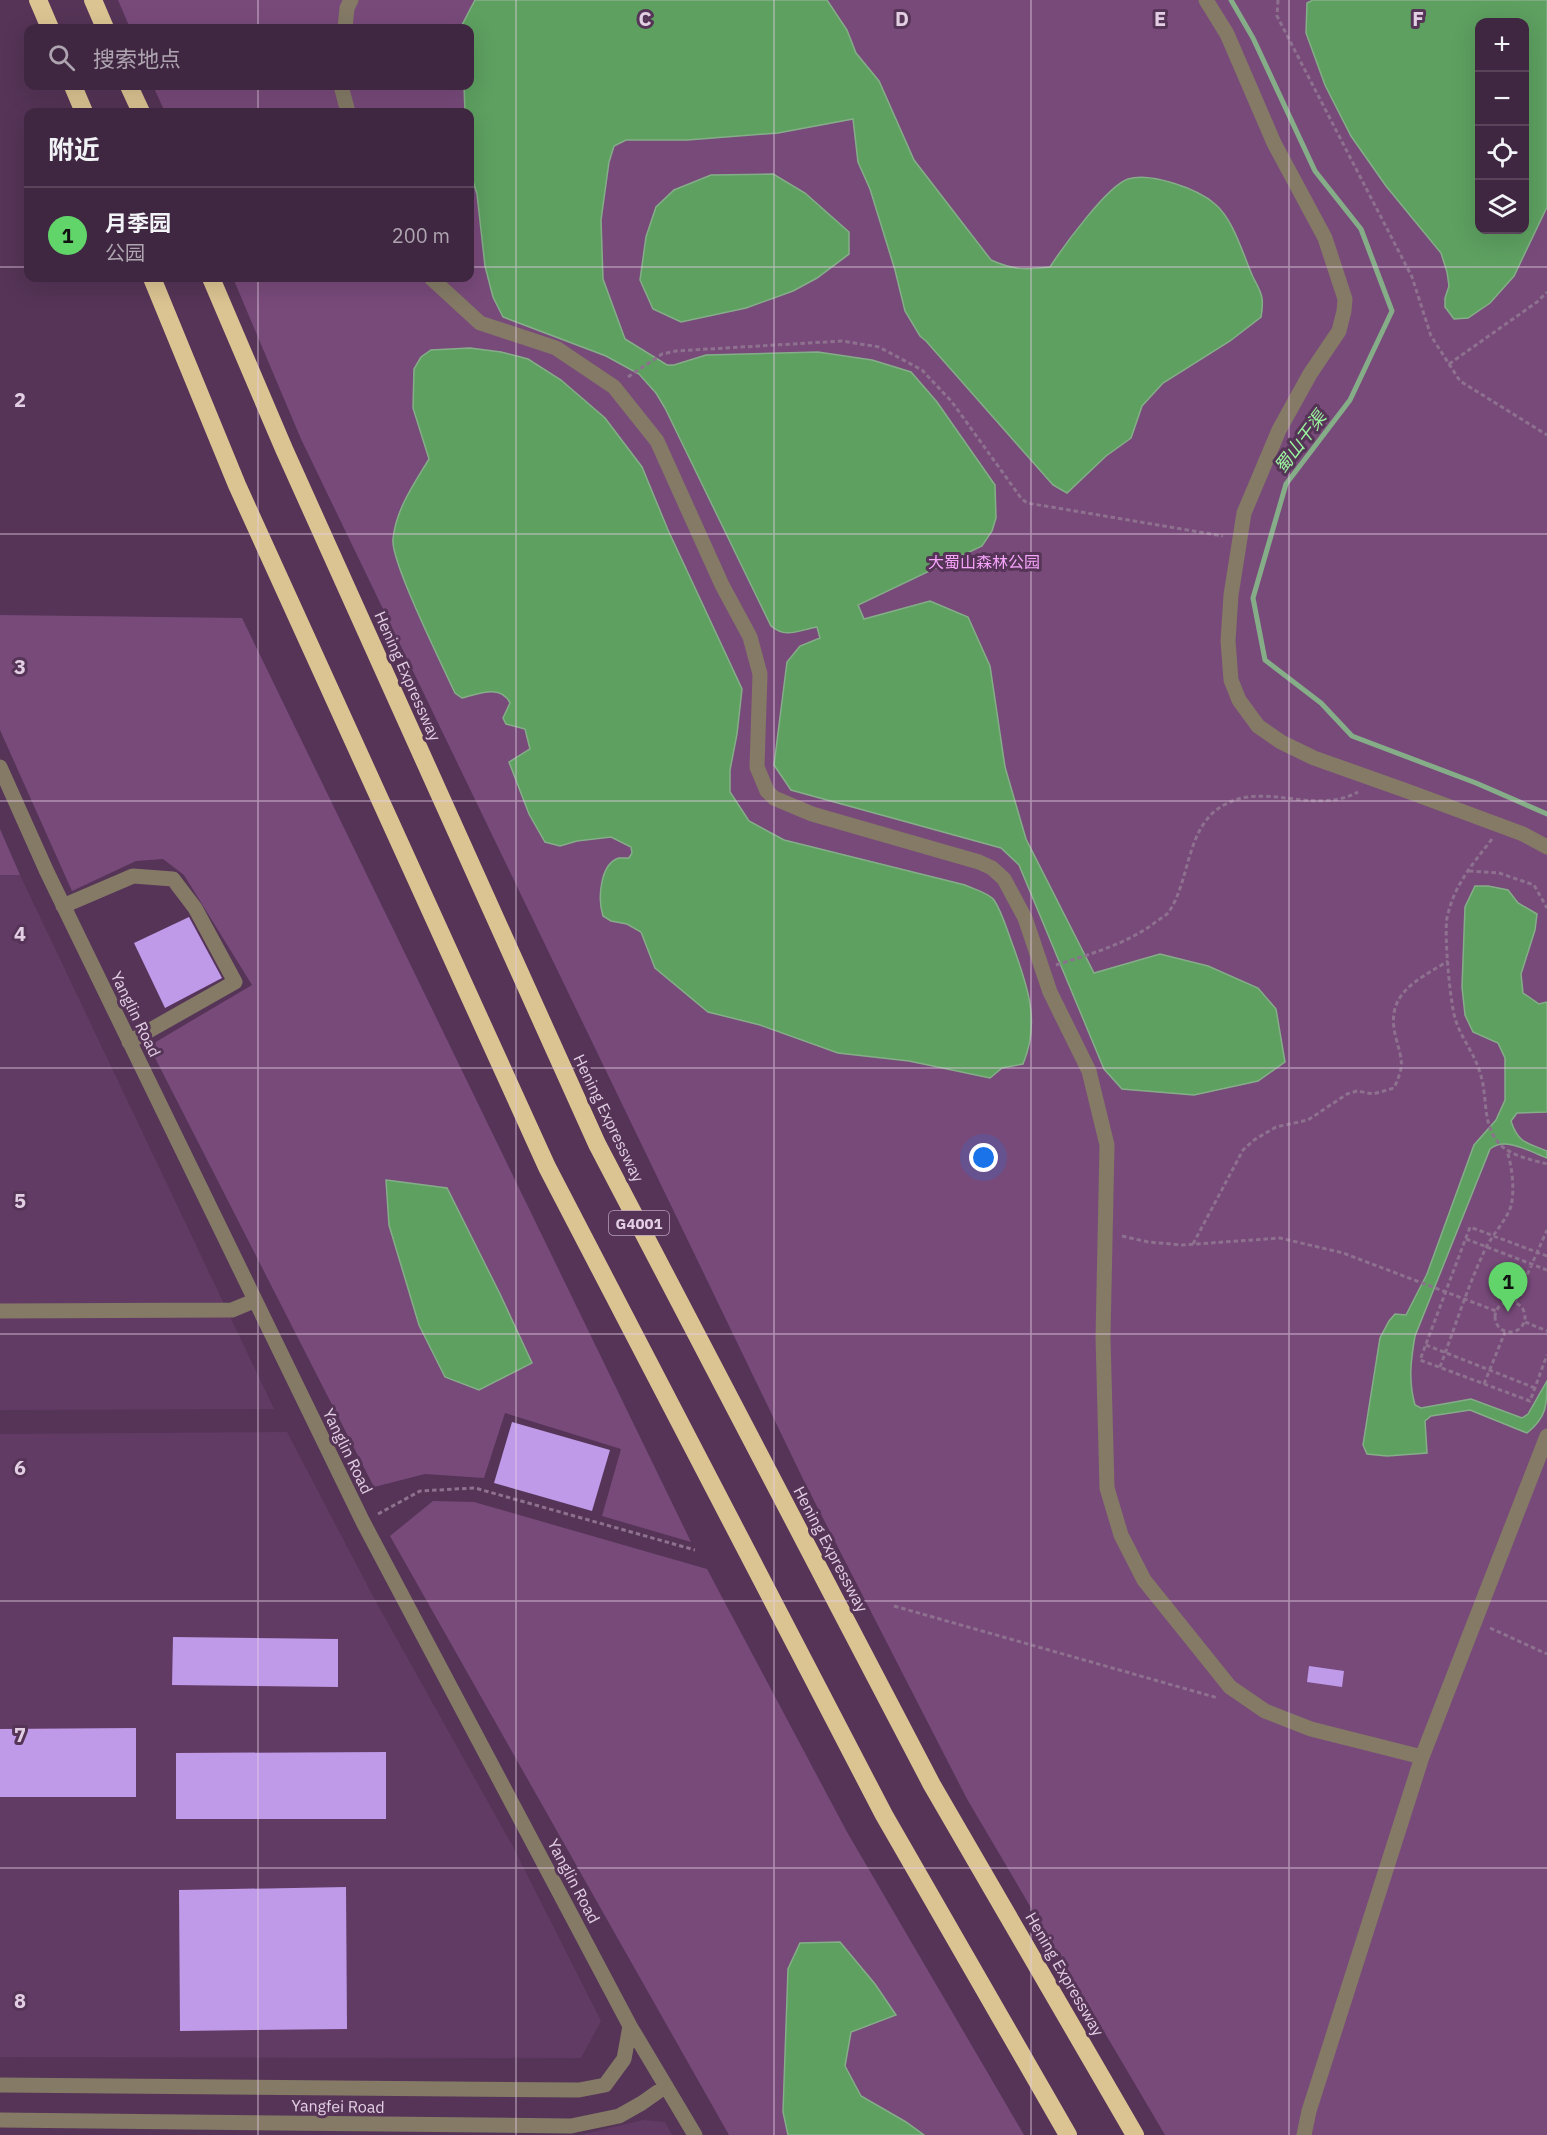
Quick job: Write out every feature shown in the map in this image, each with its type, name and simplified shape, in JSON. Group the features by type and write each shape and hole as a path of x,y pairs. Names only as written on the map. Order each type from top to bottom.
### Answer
{"highway":[{"path":"38,0 48,24"},
{"path":"93,0 103,24"},
{"path":"75,90 82,108"},
{"path":"131,90 139,108"},
{"name":"G4001","path":"154,282 242,496 548,1167 884,1815 1068,2135"},
{"name":"Hening Expressway","path":"213,282 284,449 597,1144 932,1785 1135,2135"}],"street":[{"path":"345,24 347,8 351,0"},
{"path":"1206,0 1227,34 1274,143 1325,238 1345,299 1339,332 1310,374 1279,430 1244,513 1231,596 1228,641 1231,680 1239,700 1258,726 1281,742 1314,758 1523,834 1547,847"},
{"path":"342,90 347,108"},
{"path":"435,282 480,323 556,348 614,387 657,441 722,585 750,637 760,675 757,767 767,791 774,798 812,813 987,865 1004,879 1025,918 1050,992 1089,1071 1107,1145 1103,1337 1107,1488 1121,1535 1144,1581 1230,1687 1265,1712 1311,1729 1422,1757"},
{"name":"Yanglin Road","path":"0,767 63,906 363,1522 630,2026 695,2135"},
{"path":"63,906 133,876 173,879 195,908 235,982 129,1042"},
{"path":"0,1311 232,1310 254,1301"},
{"path":"1304,2135 1313,2100 1422,1757 1547,1436"},
{"name":"Yangfei Road","path":"0,2085 579,2090 605,2085 624,2059 630,2026"},
{"name":"Yangfei Road","path":"0,2120 95,2128 410,2130 571,2126 619,2116 666,2086"}],"path":[{"path":"1278,0 1277,15 1412,277 1431,336 1460,381 1547,435"},
{"path":"1449,364 1537,303 1547,292"},
{"path":"614,387 662,354 676,351 842,341 879,347 922,370 952,402 1021,498 1027,503 1239,539"},
{"path":"1077,958 1112,947 1144,931 1167,914 1179,892 1191,849 1205,821 1222,805 1242,797 1276,796 1311,802 1328,802 1349,796 1378,780"},
{"path":"1502,826 1459,882 1447,919 1448,961 1455,1017 1482,1077 1486,1110 1495,1138 1506,1149 1547,1164"},
{"path":"1468,871 1499,873 1534,885 1547,908"},
{"path":"1193,1244 1243,1150 1254,1140 1276,1127 1308,1120 1347,1094 1357,1091 1373,1094 1394,1088 1403,1061 1395,1036 1392,1015 1398,999 1416,980 1448,961"},
{"path":"1440,1368 1486,1247 1510,1209 1512,1199 1510,1159 1506,1149"},
{"path":"1547,1256 1470,1227 1420,1360 1530,1401 1547,1355"},
{"path":"1515,1302 1547,1230"},
{"path":"1105,1232 1148,1242 1182,1245 1280,1238 1343,1253 1496,1311"},
{"path":"1466,1239 1547,1270"},
{"path":"1515,1302 1524,1311 1525,1322 1515,1332 1505,1332 1497,1326 1496,1311 1503,1303 1515,1302"},
{"path":"1525,1322 1547,1331"},
{"path":"1484,1384 1505,1332"},
{"path":"1426,1345 1535,1388"},
{"path":"363,1522 420,1491 475,1488 695,1550"},
{"path":"894,1606 1220,1699"},
{"path":"1475,1621 1547,1654"}],"shaded area":[{"path":"475,0 827,0 847,30 856,53 879,81 914,160 991,260 1006,266 1026,269 1050,267 1098,205 1119,184 1128,179 1138,177 1174,183 1207,198 1222,211 1233,228 1261,293 1261,317 1230,341 1163,383 1142,406 1131,438 1106,456 1067,493 1053,485 920,336 905,311 870,189 858,162 853,119 778,133 687,140 626,140 614,146 609,162 601,220 603,279 625,339 667,365 706,355 818,352 872,360 911,372 937,402 995,485 996,518 992,531 982,546 858,605 864,619 930,601 968,617 990,666 1005,767 1026,839 1094,973 1160,954 1208,966 1258,988 1276,1009 1285,1062 1258,1081 1194,1095 1122,1089 1104,1069 1019,865 1001,848 791,790 774,765 787,662 800,646 820,638 817,627 787,633 771,626 665,408 656,393 639,374 606,356 503,317 493,297 485,266 474,184 474,108 465,108 464,90 474,90 474,24 463,24"},
{"path":"1313,0 1547,0 1547,207 1514,276 1490,303 1468,318 1454,319 1445,307 1449,286 1441,253 1386,186 1351,136 1325,85 1306,33 1307,3"},
{"path":"773,174 805,193 849,232 849,254 817,278 793,291 746,308 681,322 653,309 640,280 646,237 656,207 674,190 711,175"},
{"path":"470,348 501,352 528,359 561,380 605,418 642,467 668,530 742,689 730,770 730,792 749,821 784,840 965,885 985,893 994,900 1018,958 1030,1003 1031,1033 1023,1064 1002,1068 990,1078 909,1061 838,1053 760,1025 708,1012 655,968 641,932 627,924 611,921 603,916 601,893 607,867 619,858 629,858 632,853 631,847 611,837 577,841 560,846 545,842 529,814 509,762 530,749 525,729 506,724 503,718 510,703 501,694 489,692 462,698 455,693 408,590 394,551 393,539 398,517 406,497 429,459 413,408 414,369 421,357 431,350"},
{"path":"0,875 20,875 274,1409 0,1410"},
{"path":"1475,886 1508,890 1518,903 1537,914 1535,930 1521,974 1523,993 1539,1004 1547,1002 1547,1112 1517,1113 1511,1121 1520,1138 1547,1151 1547,1158 1510,1145 1496,1145 1490,1149 1415,1336 1411,1362 1411,1387 1415,1405 1421,1408 1471,1399 1522,1418 1528,1414 1547,1381 1546,1404 1539,1422 1527,1433 1470,1410 1431,1416 1425,1421 1427,1453 1387,1456 1367,1454 1363,1445 1380,1338 1395,1314 1406,1315 1427,1274 1474,1145 1496,1120 1505,1100 1505,1058 1498,1043 1473,1032 1465,1015 1462,987 1465,907"},
{"path":"386,1180 447,1188 532,1363 479,1390 445,1377 419,1325 389,1225"},
{"path":"287,1432 375,1600 512,1845 601,2021 581,2058 0,2057 0,1434"},
{"path":"840,1942 875,1984 896,2015 851,2032 845,2066 861,2096 924,2135 788,2135 783,2112 788,1969 800,1943"},
{"path":"643,2120 665,2122 672,2135 580,2135"}],"green space":[{"name":"大蜀山森林公园","path":"118,0 1547,0 1547,2135 1165,2135 967,1799 804,1481 301,439 235,282 474,282 474,108 163,108 155,90 474,90 474,24 128,24"},
{"path":"0,615 242,618 691,1542 602,1516 621,1449 505,1413 484,1478 425,1474 374,1487 149,1046 252,985 184,875 163,859 136,861 72,891 0,730"},
{"path":"0,829 20,875 0,875"},
{"path":"433,1501 474,1502 707,1569 847,1832 1024,2135 729,2135 390,1536"}],"building":[{"path":"189,917 222,978 165,1008 134,943"},
{"path":"512,1422 610,1450 592,1511 494,1483"},
{"path":"173,1637 338,1639 338,1687 172,1685"},
{"path":"1309,1666 1344,1671 1342,1687 1307,1682"},
{"path":"136,1728 136,1797 0,1797 0,1729"},
{"path":"386,1752 386,1819 176,1819 176,1753"},
{"path":"346,1887 347,2029 180,2031 179,1890"}],"waterway":[{"name":"蜀山干渠","path":"1231,0 1253,38 1315,171 1361,229 1392,311 1350,400 1286,484 1253,598 1265,660 1321,703 1352,736 1476,783 1547,814"}],"place":[{"name":"月季园","path":"1508,1312"}]}
